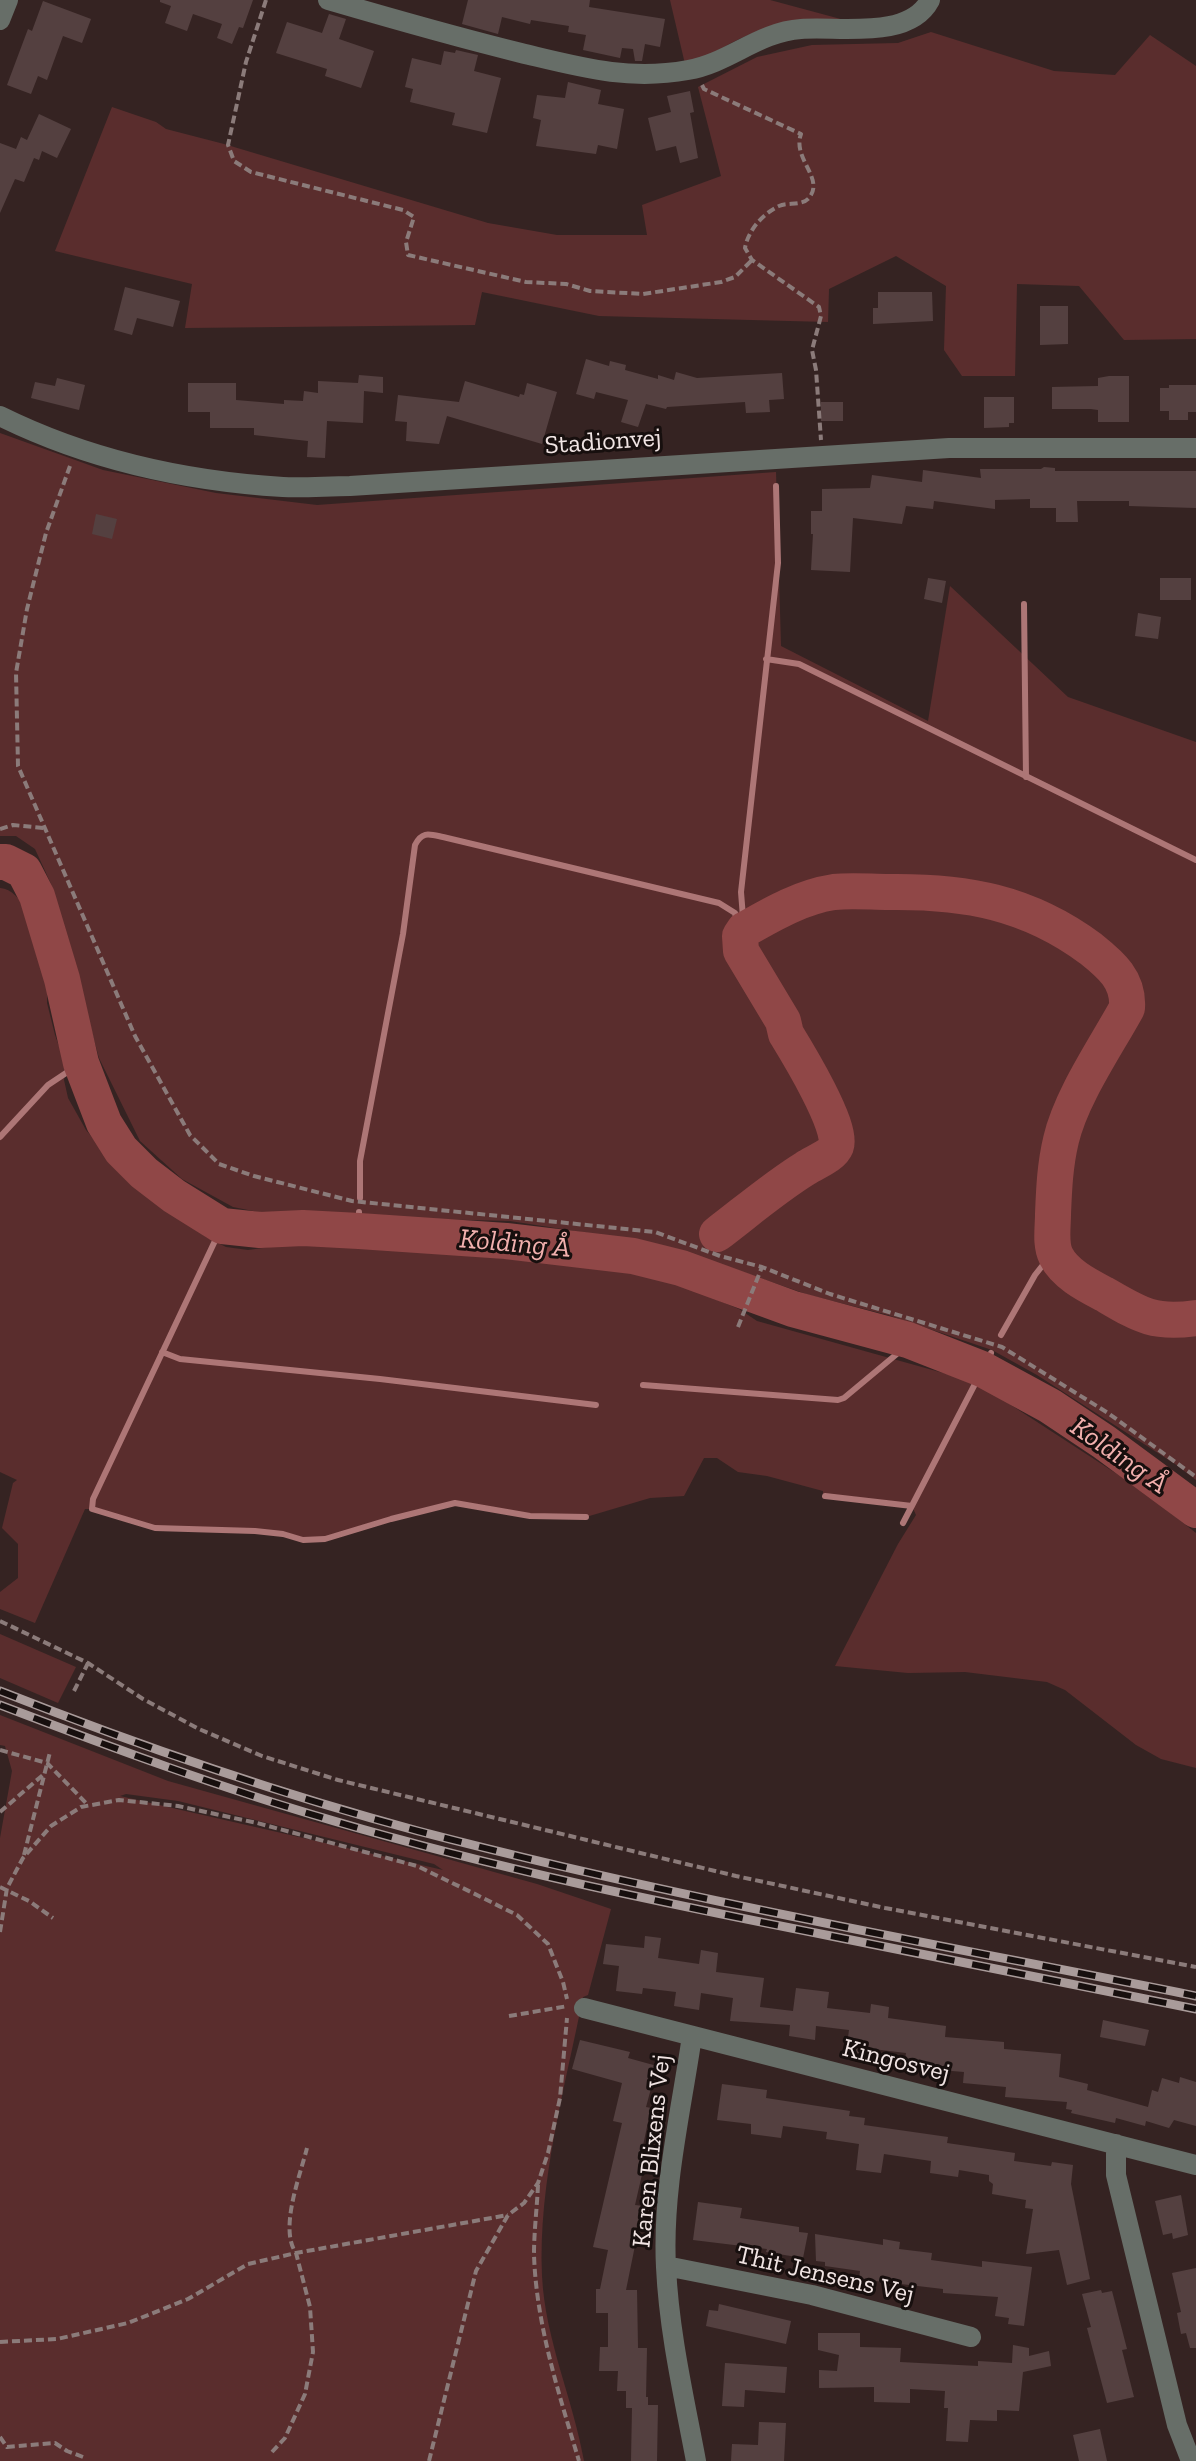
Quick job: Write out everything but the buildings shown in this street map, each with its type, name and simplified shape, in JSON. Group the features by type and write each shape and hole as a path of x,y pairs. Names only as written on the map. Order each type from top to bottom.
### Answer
{"street":[{"path":"0,20 8,0"},
{"path":"328,0 452,36 592,70 639,76 691,70 765,36 799,29 889,27 908,22 924,12 930,0"},
{"name":"Stadionvej","path":"0,416 76,449 141,466 223,481 285,487 350,486 949,448 1196,448"},
{"name":"Kingosvej","path":"576,2007 1196,2165"},
{"name":"Karen Blixens Vej","path":"692,2036 667,2201 666,2266 671,2322 696,2461"},
{"path":"1116,2144 1116,2175 1177,2425 1191,2461"},
{"name":"Thit Jensens Vej","path":"666,2266 812,2295 971,2337"}],"path":[{"path":"266,0 246,62 228,145 234,161 251,172 403,210 414,217 406,242 408,255 526,282 566,284 590,291 643,294 721,282 735,277 752,260"},
{"path":"691,70 704,89 801,134 798,144 800,155 812,173 811,195 808,200 780,206 762,218 748,234 745,248 752,260 819,307 821,316 812,350 822,455"},
{"path":"76,449 46,533 27,609 16,673 18,766 135,1036 190,1135 219,1164 352,1201 655,1232 720,1256 762,1267 830,1294 1002,1347 1108,1413 1196,1477"},
{"path":"0,829 13,825 44,828"},
{"path":"738,1327 762,1267"},
{"path":"0,1621 88,1663 143,1699 199,1729 262,1756 338,1780 736,1876 885,1908 1196,1967"},
{"path":"74,1691 88,1663"},
{"path":"0,1750 49,1764 88,1805"},
{"path":"0,1812 45,1771 50,1752"},
{"path":"23,1858 45,1771"},
{"path":"0,1932 7,1888 23,1858 51,1826 81,1807 119,1800 178,1806 257,1823 417,1866 517,1915 528,1925 548,1944 576,2007 560,2098 538,2183 534,2252 538,2305 557,2389 579,2461"},
{"path":"0,1887 7,1888 53,1918"},
{"path":"509,2016 576,2007"},
{"path":"272,2452 285,2438 305,2394 313,2352 310,2307 296,2253 291,2247 288,2226 307,2148"},
{"path":"429,2461 476,2271 508,2215 524,2203 538,2183"},
{"path":"0,2342 57,2339 128,2323 188,2299 248,2264 508,2215"},
{"path":"0,2437 7,2447 55,2443 83,2457"}],"shaded area":[{"path":"670,0 770,0 848,21 769,28 685,64"},
{"path":"931,32 1054,71 1115,75 1150,35 1196,66 1196,339 1124,340 1079,286 1017,284 1015,376 962,376 944,350 946,286 896,256 829,289 828,322 599,316 482,292 475,325 185,328 192,284 55,251 112,107 156,122 166,129 488,223 557,235 647,235 642,205 721,176 698,87 757,57 812,45 898,43"},
{"path":"0,433 103,470 216,493 317,505 776,472 781,646 928,721 950,586 1068,697 1196,742 1196,1480 1037,1375 992,1350 888,1315 809,1295 694,1255 646,1242 510,1221 387,1218 345,1213 263,1213 233,1207 182,1179 140,1141 99,1058 52,886 35,849 16,836 0,836"},
{"path":"0,888 15,895 25,909 47,990 55,1035 66,1066 64,1080 68,1098 86,1130 133,1186 206,1237 226,1247 248,1250 284,1245 359,1247 535,1261 643,1274 693,1290 739,1309 757,1321 954,1376 991,1392 1140,1489 1196,1533 1196,1768 1161,1759 1136,1745 1065,1690 1047,1682 965,1672 908,1673 835,1666 916,1515 912,1506 827,1496 823,1491 767,1476 738,1472 717,1458 704,1458 684,1496 650,1498 586,1517 530,1516 455,1503 325,1539 303,1540 255,1531 155,1528 85,1509 35,1623 0,1609 0,1592 18,1578 18,1544 2,1528 13,1483 17,1480 0,1472"},
{"path":"0,1634 76,1667 58,1703 0,1678"},
{"path":"0,1715 168,1781 537,1884 611,1909 588,1995 583,1997 561,2100 548,2170 542,2241 542,2276 548,2323 584,2461 0,2461 0,1838 12,1771 5,1746 0,1745","holes":["126,1794 178,1801 434,1864 443,1870 120,1796"]}],"waterway":[{"path":"744,930 741,892 778,563 776,486"},
{"path":"1024,604 1026,777"},
{"path":"766,659 799,664 1196,860"},
{"path":"360,1198 360,1161 403,934 415,845 420,837 438,836 719,903 735,913 740,935"},
{"name":"Kolding Å","path":"0,862 24,871 37,896 62,979 81,1063 104,1123 121,1150 144,1173 222,1226 506,1241 633,1256 681,1268 793,1309 908,1340 982,1369 1050,1406 1196,1510"},
{"path":"717,1234 783,1183 827,1156 836,1146 833,1123 818,1090 786,1034 783,1021 741,951 740,936 744,930 798,902 834,892 917,892 970,897 995,902 1044,920 1091,949 1122,981 1127,1008 1080,1090 1061,1140 1054,1186 1053,1246 1056,1256 1071,1274 1128,1307 1157,1319 1196,1318"},
{"path":"0,1137 48,1085 81,1063"},
{"path":"359,1212 359,1231"},
{"path":"222,1226 93,1499 92,1509 155,1528 255,1531 303,1540 325,1539 455,1503 530,1516 586,1517"},
{"path":"1001,1335 1035,1275 1054,1251"},
{"path":"643,1385 838,1400 898,1353 908,1340"},
{"path":"162,1352 180,1359 596,1405"},
{"path":"903,1523 991,1353"},
{"path":"825,1496 912,1506"}],"railway":[{"path":"0,1691 207,1767 418,1831 708,1899 1196,1996"},
{"path":"0,1705 250,1795 457,1855 706,1911 1196,2009"}]}
